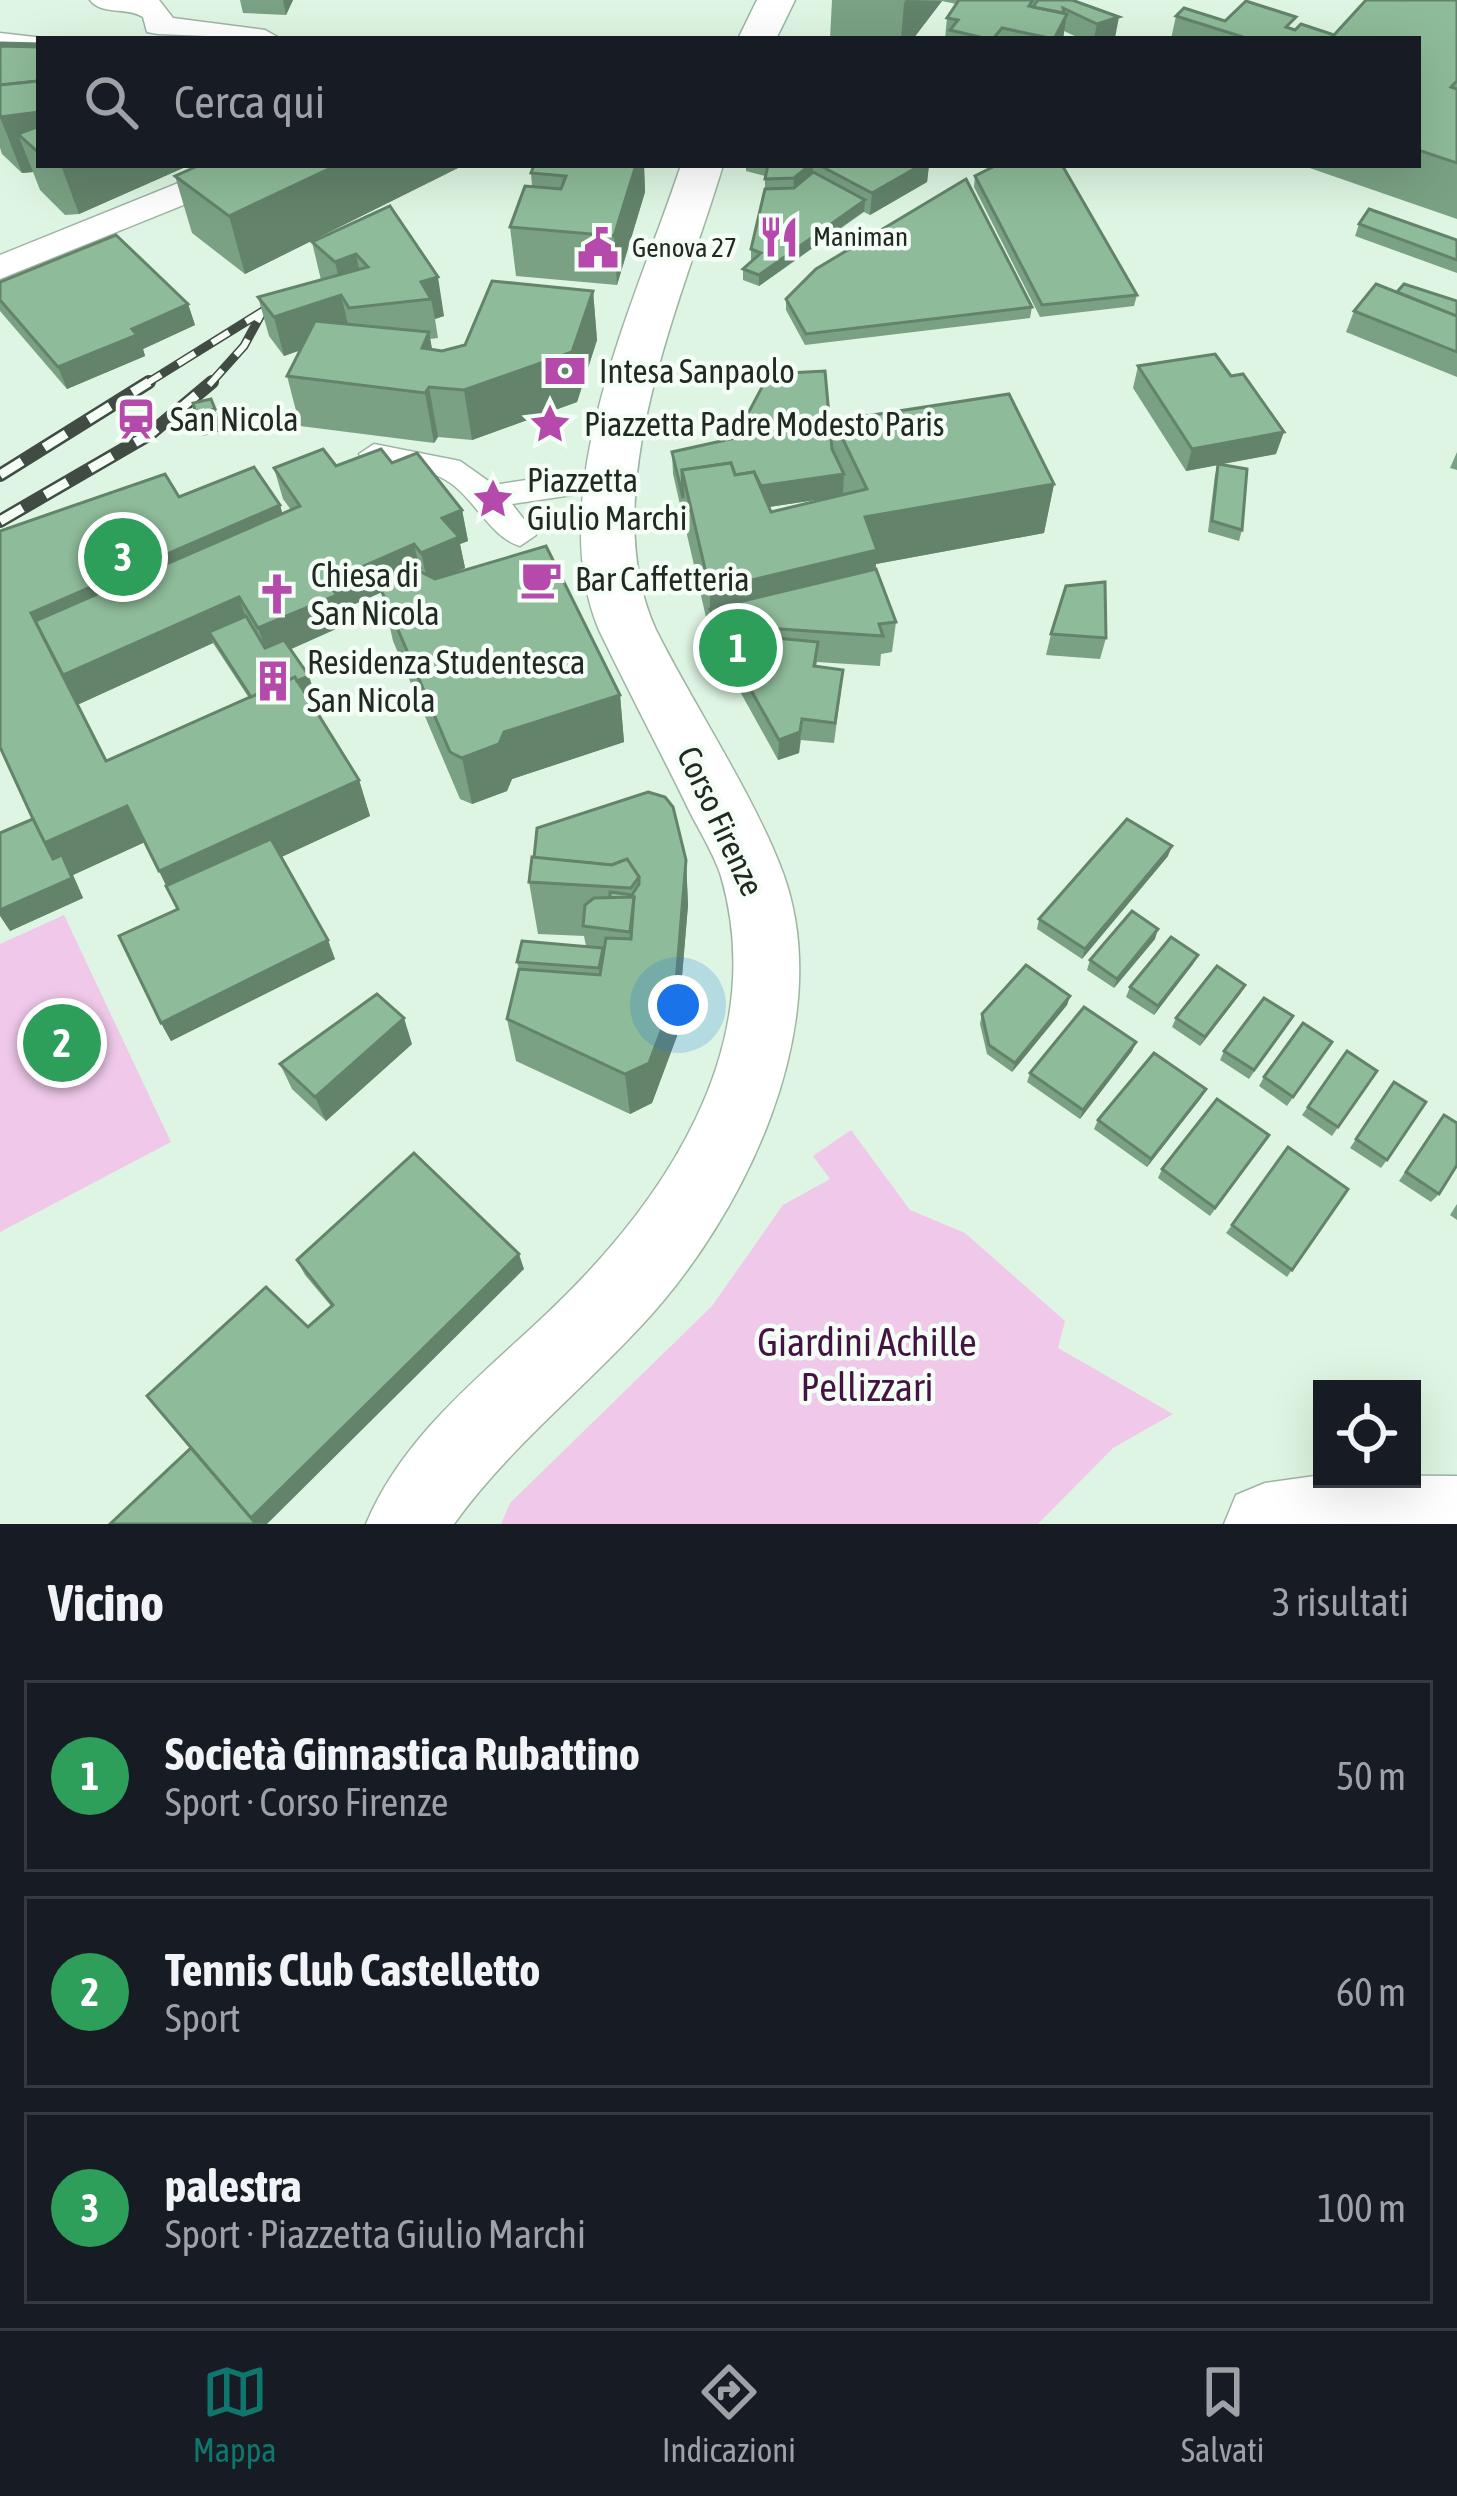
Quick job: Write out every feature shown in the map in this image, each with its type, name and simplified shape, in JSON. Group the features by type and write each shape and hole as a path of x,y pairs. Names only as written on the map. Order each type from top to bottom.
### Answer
{"street":[{"path":"105,0 147,4 158,13 149,32 215,36"},
{"path":"758,36 776,0"},
{"path":"0,43 36,44"},
{"path":"0,268 246,168"},
{"name":"Corso Firenze","path":"407,1524 433,1479 487,1420 591,1324 686,1213 718,1163 751,1072 763,988 762,913 752,875 632,638 612,590 605,550 610,486 632,396 701,168"},
{"path":"374,454 449,468 488,497 520,535"},
{"path":"488,497 572,484"},
{"path":"1265,1524 1324,1516 1457,1517"}],"green space":[{"path":"64,915 171,1142 0,1232 0,944"},
{"name":"Giardini Achille Pellizzari","path":"851,1130 910,1210 965,1233 1065,1321 1058,1348 1173,1414 1113,1448 1038,1524 501,1524 510,1503 712,1306 783,1205 830,1179 813,1156"}],"building":[{"path":"959,0 1033,0 1029,6 1067,14 1056,36 1002,28 995,36 975,36 950,30 958,20 947,18"},
{"path":"1038,0 1072,0 1119,17 1097,24 1063,8 1064,13 1033,7"},
{"path":"1366,0 1457,0 1457,81 1451,87 1457,89 1457,163 1421,151 1421,36 1239,36 1176,16 1184,8 1225,21 1246,1 1296,17 1286,27 1295,30 1301,24 1334,35"},
{"path":"0,43 36,44 36,47"},
{"path":"0,46 36,47 36,81 0,85"},
{"path":"36,81 36,112 0,117 0,85"},
{"path":"36,127 36,150 18,134"},
{"path":"193,168 331,168 229,216 175,176"},
{"path":"533,168 635,168 614,236 510,227 525,186 561,189 566,176 531,173"},
{"path":"767,168 806,168 794,178 765,179"},
{"path":"825,168 916,168 872,193"},
{"path":"991,168 1064,168 1137,295 1042,305 975,176"},
{"path":"813,172 865,200 759,275 743,269 761,253 751,249 765,189 794,188"},
{"path":"966,179 1032,307 806,334 786,299 816,269"},
{"path":"390,206 438,277 421,282 431,299 349,308 341,295 274,317 258,297 368,267 356,254 335,262 312,242"},
{"path":"1369,209 1457,240 1457,260 1359,224"},
{"path":"116,235 188,304 132,329 137,335 58,367 0,300 0,282"},
{"path":"492,281 593,291 572,352 464,390 429,387 425,393 287,376 315,321 429,332 422,348 442,351 465,345"},
{"path":"1376,284 1457,316 1457,352 1354,311"},
{"path":"1404,284 1457,301 1457,316 1397,292"},
{"path":"1215,354 1231,376 1243,374 1284,432 1192,449 1138,366"},
{"path":"825,371 832,449 844,474 761,486 754,472 735,475 731,463 682,470 683,498 672,452 735,438 769,374"},
{"path":"1009,394 1054,484 865,517 877,550 710,590 682,470 731,463 735,475 754,472 771,512 867,489 834,421"},
{"path":"211,399 215,409 196,414 193,403"},
{"path":"323,449 336,466 381,449 392,463 417,453 462,510 442,518 459,537 421,553 414,544 327,582 337,595 258,628 239,597 63,675 35,621 300,506 274,468"},
{"path":"1218,464 1247,469 1242,530 1212,521"},
{"path":"254,467 280,505 31,613 106,761 295,677 359,780 159,871 127,806 44,843 0,747 0,531 165,474 179,497"},
{"path":"546,546 620,695 504,732 499,744 462,758 450,752 382,592 391,581 421,572 435,579"},
{"path":"876,569 896,622 879,624 883,636 766,628 765,620 722,630 710,609"},
{"path":"1105,582 1106,638 1051,634 1066,586"},
{"name":"Residenza Studentesca San Nicola","path":"246,616 265,648 284,640 309,676 297,681 295,677 251,697 209,632"},
{"path":"764,629 766,637 818,642 814,666 843,670 835,723 802,719 800,732 779,740 722,639"},
{"path":"648,792 665,797 673,807 686,860 675,994 649,1063 625,1074 507,1019 519,969 600,975 606,938 631,939 634,897 610,898 610,892 632,895 639,884 627,859 612,865 534,858 537,828"},
{"path":"33,819 53,859 62,855 72,878 0,910 0,833"},
{"path":"1127,819 1172,846 1085,949 1039,919"},
{"path":"271,839 328,940 161,1023 119,936 178,909 166,886"},
{"path":"532,857 612,865 627,859 639,877 631,888 529,882"},
{"path":"634,897 630,932 583,926 585,905 594,898"},
{"path":"1132,911 1158,929 1117,979 1090,960"},
{"path":"1171,937 1198,955 1158,1006 1130,987"},
{"path":"522,941 603,948 599,968 517,962"},
{"path":"1026,965 1070,996 1015,1063 989,1045 982,1014"},
{"path":"1217,966 1245,985 1205,1037 1176,1018"},
{"path":"377,994 404,1018 315,1097 280,1064"},
{"path":"1264,998 1293,1016 1254,1070 1224,1051"},
{"path":"1084,1007 1136,1042 1083,1110 1030,1073"},
{"path":"1303,1023 1332,1042 1293,1097 1264,1077"},
{"path":"1347,1051 1377,1071 1338,1127 1308,1107"},
{"path":"1154,1053 1206,1089 1151,1159 1098,1120"},
{"path":"1394,1082 1426,1102 1387,1160 1356,1139"},
{"path":"1217,1099 1269,1135 1215,1208 1162,1169"},
{"path":"1444,1115 1457,1123 1457,1165 1439,1194 1406,1172"},
{"path":"1288,1147 1348,1189 1292,1270 1232,1225"},
{"path":"414,1153 519,1254 251,1518 147,1396 266,1287 308,1327 333,1305 297,1260"},
{"path":"191,1448 256,1524 110,1524"}],"railway":[{"path":"144,385 263,311 244,346 211,383"},
{"path":"0,475 149,382"},
{"path":"0,521 150,434 211,383"}],"place":[{"name":"Maniman","path":"779,237"},
{"name":"Genova 27","path":"598,248"},
{"name":"Intesa Sanpaolo","path":"565,371"},
{"name":"San Nicola","path":"136,419"},
{"name":"Piazzetta Padre Modesto Paris","path":"550,424"},
{"name":"Piazzetta Giulio Marchi","path":"493,499"},
{"name":"palestra","path":"123,557"},
{"name":"Bar Caffetteria","path":"541,579"},
{"name":"Chiesa di San Nicola","path":"277,594"},
{"name":"Società Ginnastica Rubattino","path":"738,648"},
{"name":"Residenza Studentesca San Nicola","path":"273,681"},
{"name":"Tennis Club Castelletto","path":"62,1043"}]}
